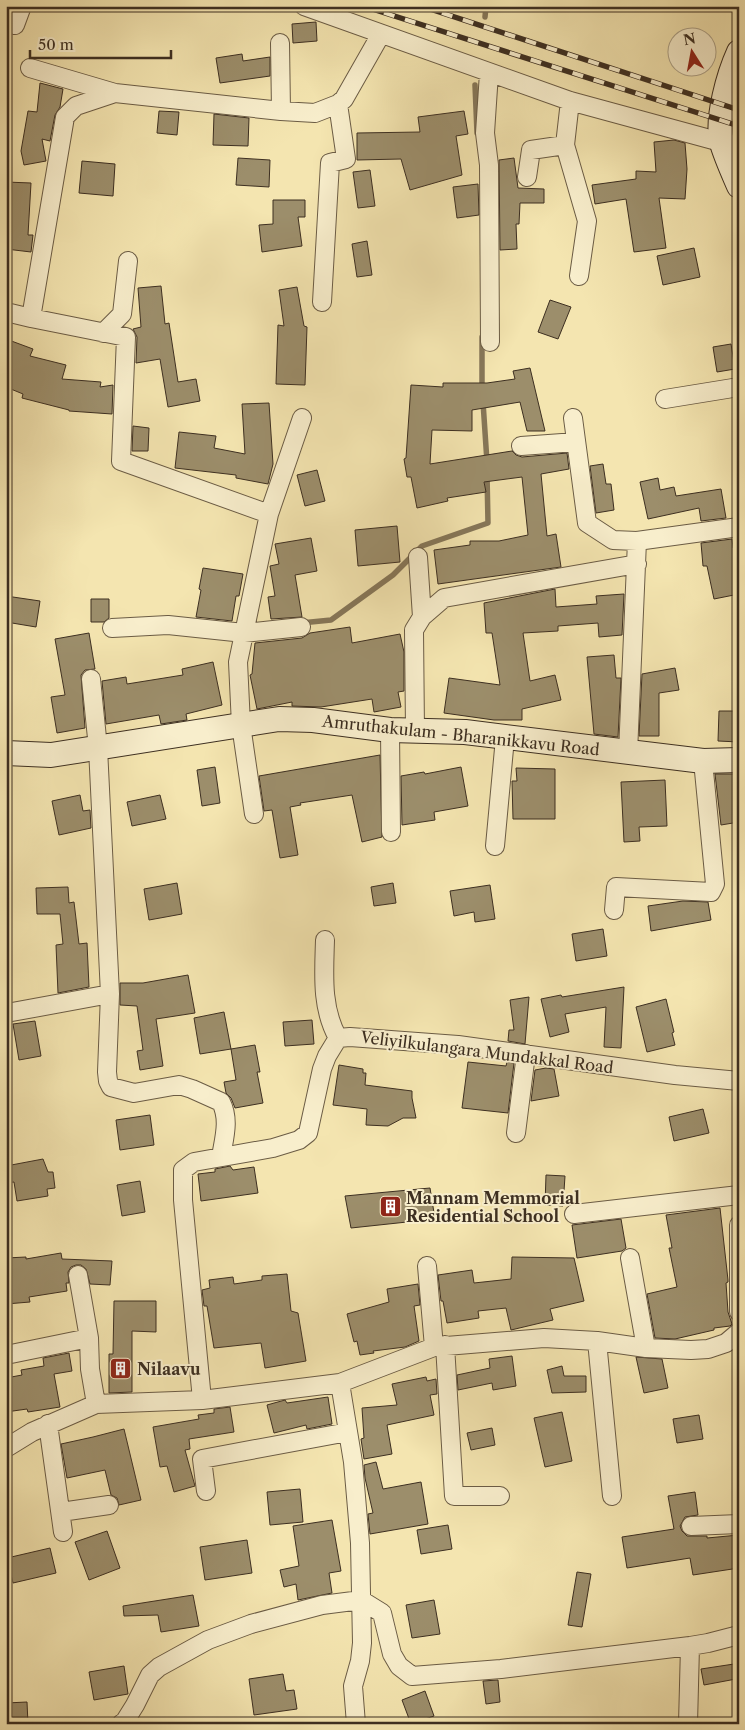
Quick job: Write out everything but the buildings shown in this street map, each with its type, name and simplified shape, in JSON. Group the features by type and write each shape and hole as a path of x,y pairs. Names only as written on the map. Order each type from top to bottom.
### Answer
{"street":[{"path":"15,25 22,6"},
{"path":"304,6 570,101 730,144"},
{"path":"30,68 115,93 315,113 344,100 381,34"},
{"path":"280,43 281,111"},
{"path":"739,52 732,68 723,104 739,186"},
{"path":"489,72 485,133 489,165 490,342"},
{"path":"31,318 65,118 76,106 115,93"},
{"path":"570,101 565,145 587,222 579,276"},
{"path":"322,302 330,163 346,160 338,104"},
{"path":"527,177 531,150 565,145"},
{"path":"103,333 122,314 128,261"},
{"path":"6,312 126,337 121,461 269,514"},
{"path":"665,399 739,387"},
{"path":"254,814 242,725 238,662 269,514 302,418"},
{"path":"573,418 587,523 613,540 637,541 739,527"},
{"path":"522,446 576,442"},
{"path":"628,753 637,541"},
{"path":"418,557 422,617"},
{"path":"414,731 414,630 422,617 444,598 637,564"},
{"path":"112,628 168,625 244,633 301,627"},
{"path":"91,679 98,748 110,994 108,1081 111,1087 134,1093 179,1085 221,1102 226,1112 227,1121 221,1157"},
{"name":"Amruthakulam - Bharanikkavu Road","path":"6,753 52,755 279,719 313,720 390,730 465,732 703,761 739,760"},
{"path":"390,730 391,832"},
{"path":"495,846 506,738"},
{"path":"614,910 616,888 711,892 714,884 703,761"},
{"path":"326,940 323,982 328,1019 338,1038"},
{"path":"12,1012 110,994"},
{"name":"Veliyilkulangara Mundakkal Road","path":"202,1400 184,1200 184,1170 194,1162 274,1148 299,1140 308,1133 322,1069 327,1056 338,1038 350,1036 458,1045 675,1075 739,1081"},
{"path":"516,1132 526,1054"},
{"path":"574,1214 739,1195"},
{"path":"739,1225 739,1312"},
{"path":"630,1258 646,1348"},
{"path":"427,1266 440,1346 454,1496 500,1496"},
{"path":"78,1275 89,1338 90,1369 96,1404"},
{"path":"6,1448 48,1424 96,1404 202,1400 340,1382 440,1346 475,1345 544,1338 597,1341 646,1348 692,1350 708,1349 726,1343 739,1332"},
{"path":"6,1355 89,1338"},
{"path":"597,1341 612,1496"},
{"path":"340,1382 357,1503 360,1543 362,1644 360,1661 353,1686 356,1724"},
{"path":"48,1424 63,1532"},
{"path":"206,1491 202,1460 348,1432"},
{"path":"61,1512 109,1505"},
{"path":"691,1526 739,1524"},
{"path":"121,1724 125,1722 150,1675 159,1667 208,1640 251,1624 322,1605 361,1600 382,1613 392,1654 399,1666 412,1676 501,1668 690,1646 739,1636"},
{"path":"688,1724 690,1646"}],"waterway":[{"path":"485,17 486,6"},
{"path":"475,85 477,133"},
{"path":"482,337 482,390"},
{"path":"483,402 487,462"},
{"path":"301,623 331,620 393,575 422,546 488,523 487,474"}],"railway":[{"path":"363,6 739,126"},
{"path":"421,6 739,110"}],"place":[{"name":"Mannam Memmorial Residential School","path":"390,1207"},
{"name":"Nilaavu","path":"121,1369"}]}
